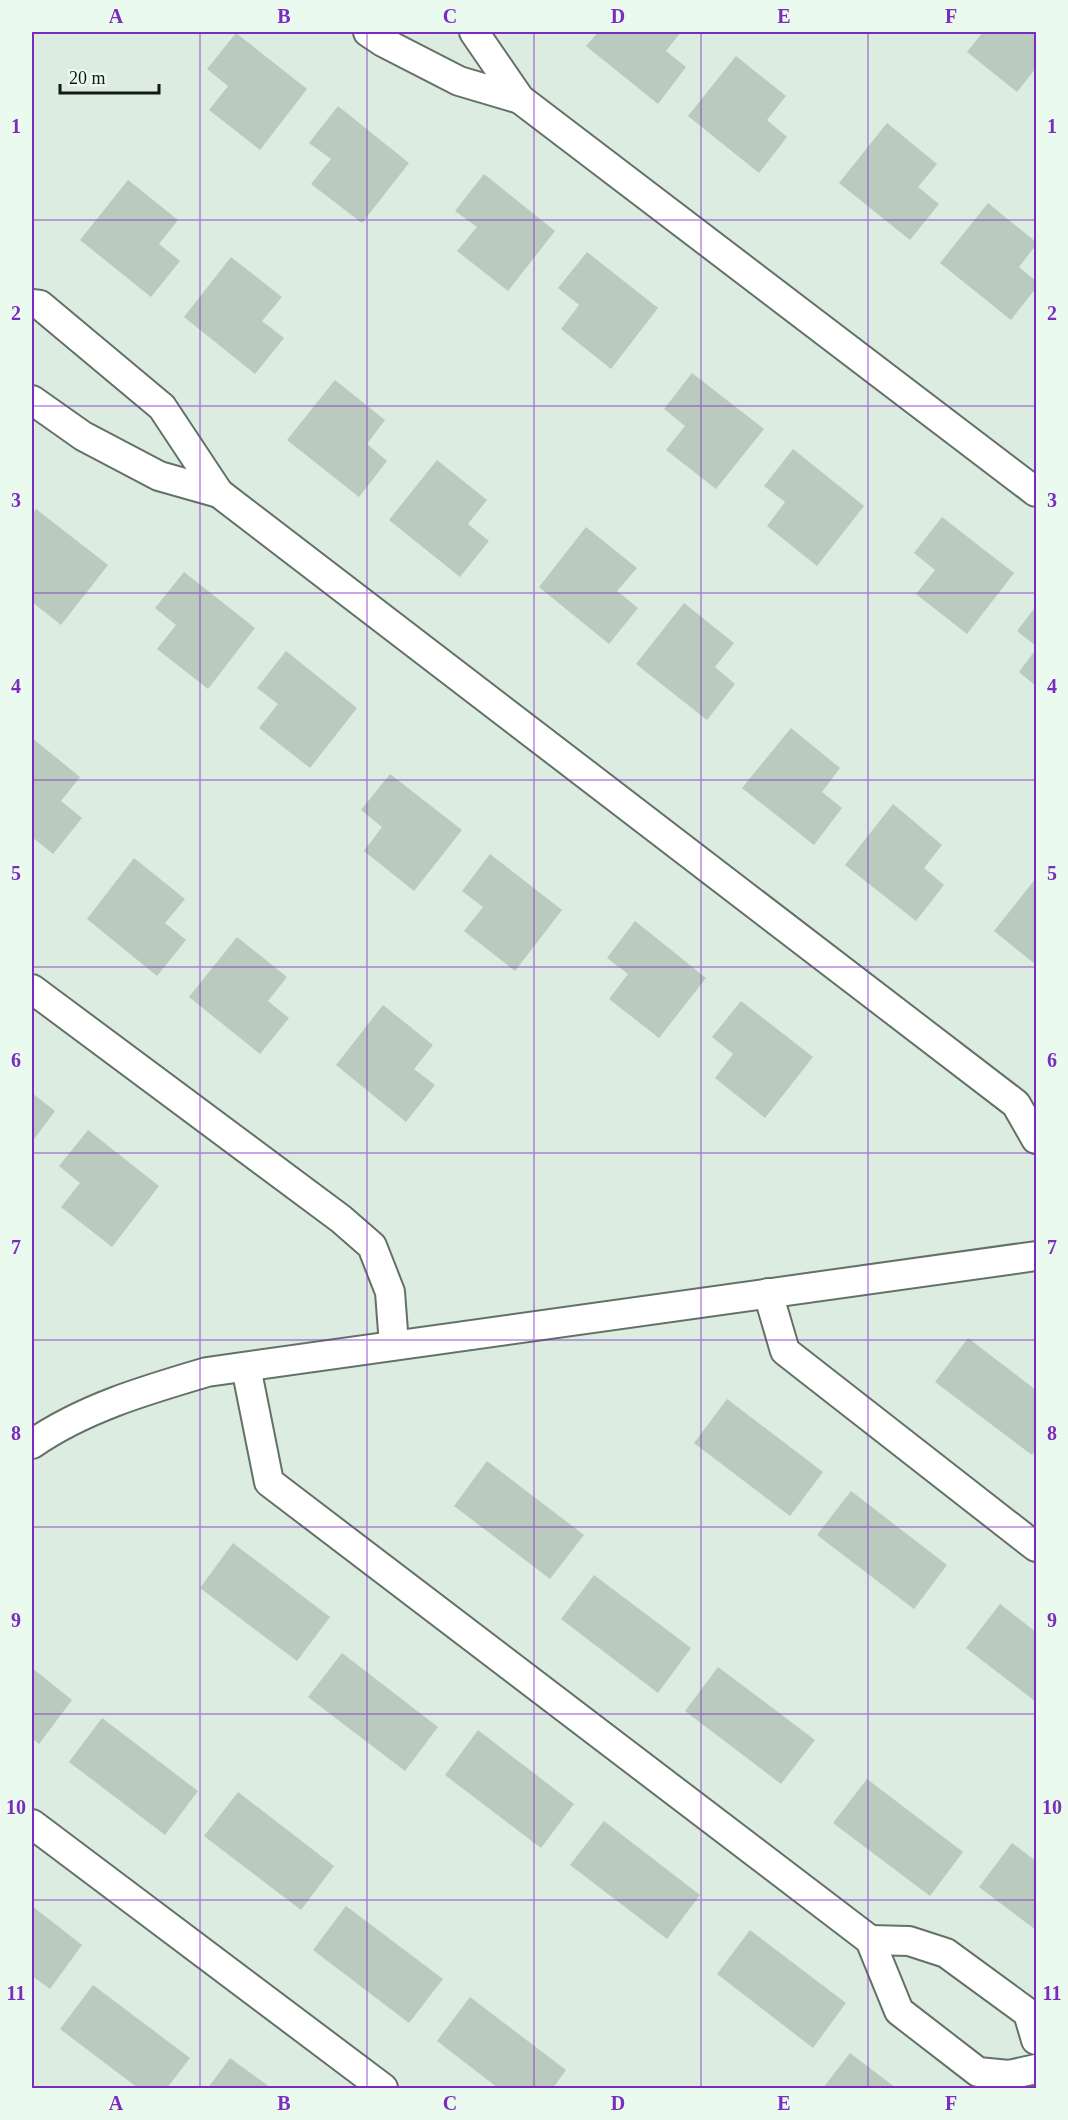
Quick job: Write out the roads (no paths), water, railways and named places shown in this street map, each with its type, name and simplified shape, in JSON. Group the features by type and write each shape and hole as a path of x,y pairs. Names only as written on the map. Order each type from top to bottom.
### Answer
{"street":[{"path":"368,32 459,81 520,99"},
{"path":"474,32 520,99 1036,492"},
{"path":"32,304 40,305 162,407 219,493 1016,1104 1036,1139"},
{"path":"32,400 83,436 159,476 219,493"},
{"path":"32,989 341,1219 372,1246 390,1292 394,1346"},
{"path":"32,1443 55,1428 134,1394 207,1372 1036,1256"},
{"path":"768,1293 785,1352 1036,1547"},
{"path":"246,1367 269,1482 870,1940 899,2012 978,2072 1009,2076 1036,2069"},
{"path":"32,1824 383,2088"},
{"path":"870,1940 909,1941 946,1953 1028,2013 1036,2040"},
{"path":"1026,2088 1036,2074"}]}
